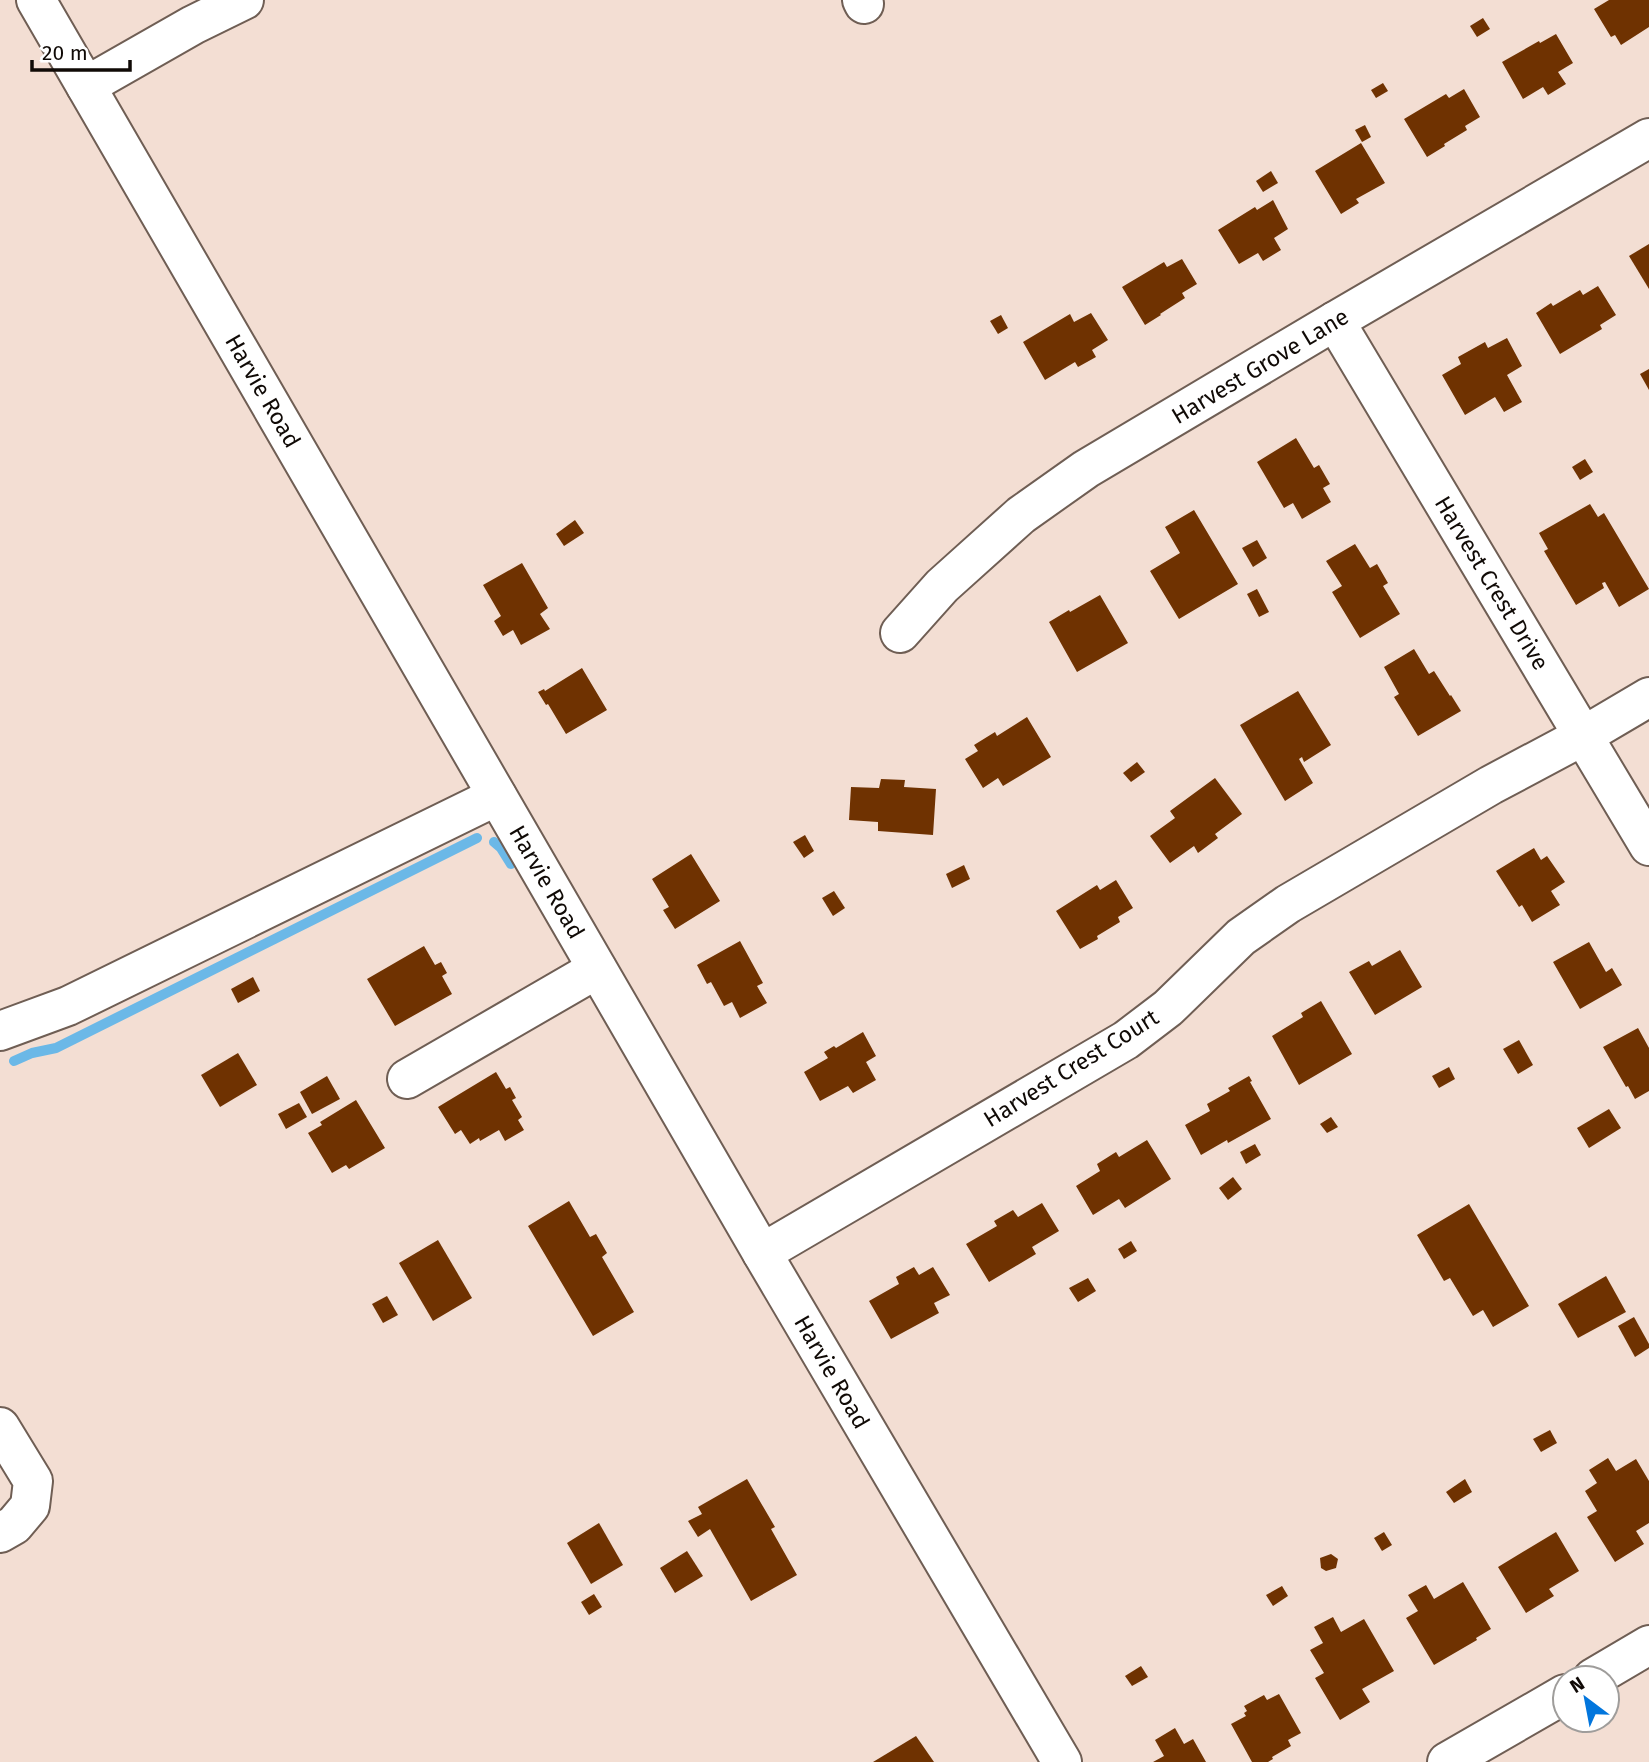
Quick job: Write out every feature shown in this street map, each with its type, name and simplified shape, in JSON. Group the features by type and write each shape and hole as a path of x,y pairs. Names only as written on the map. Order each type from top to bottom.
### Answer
{"street":[{"name":"Harvie Road","path":"36,0 762,1253 1062,1762"},
{"path":"86,86 193,25 244,0"},
{"name":"Harvest Grove Lane","path":"900,633 942,586 1021,515 1086,469 1649,138"},
{"name":"Harvest Crest Drive","path":"1335,321 1649,846"},
{"name":"Harvest Crest Court","path":"762,1253 1126,1040 1168,1008 1241,937 1288,904 1491,785 1649,698"},
{"path":"0,1031 79,1001 497,796"},
{"path":"407,1079 597,969"},
{"path":"0,1427 33,1481 30,1506 14,1525 0,1533"},
{"path":"1617,1664 1649,1645"},
{"path":"1447,1762 1551,1702"}],"building":[{"path":"1609,0 1649,0 1649,27 1621,45 1615,35 1611,37 1594,9"},
{"path":"1483,18 1490,29 1477,37 1470,26"},
{"path":"1556,34 1573,63 1558,72 1566,84 1548,95 1543,87 1523,99 1502,62"},
{"path":"1383,83 1388,91 1376,98 1371,90"},
{"path":"1464,89 1480,117 1465,126 1467,130 1427,157 1404,119 1446,94 1449,98"},
{"path":"1365,125 1371,137 1362,142 1355,130"},
{"path":"1361,143 1385,183 1356,199 1359,203 1341,214 1315,171"},
{"path":"1271,171 1278,183 1263,192 1256,181"},
{"path":"1273,200 1288,229 1274,238 1281,250 1263,261 1258,253 1239,264 1218,230 1255,207 1257,210"},
{"path":"1649,244 1649,289 1629,256"},
{"path":"1182,259 1197,284 1182,293 1185,298 1145,325 1122,287 1164,262 1167,267"},
{"path":"1598,286 1616,315 1600,325 1602,329 1560,354 1536,313 1580,290 1583,295"},
{"path":"1091,313 1108,340 1092,350 1096,357 1078,367 1075,362 1045,380 1023,342 1070,314 1074,322"},
{"path":"1001,315 1008,328 998,334 990,321"},
{"path":"1507,338 1522,366 1507,375 1522,402 1504,412 1495,397 1465,415 1442,375 1461,364 1458,357 1485,342 1488,348"},
{"path":"1649,369 1649,390 1640,374"},
{"path":"1296,438 1314,468 1319,465 1330,484 1323,488 1331,502 1302,519 1293,503 1284,508 1257,462"},
{"path":"1585,459 1593,472 1580,480 1572,467"},
{"path":"1590,504 1598,517 1604,513 1649,589 1619,607 1605,582 1602,583 1604,588 1576,605 1544,551 1548,549 1539,533"},
{"path":"1194,510 1238,584 1179,619 1150,571 1180,553 1165,527"},
{"path":"575,520 584,533 564,546 556,534"},
{"path":"1257,540 1267,558 1253,567 1242,548"},
{"path":"1355,544 1370,568 1377,564 1388,583 1383,586 1400,614 1360,638 1332,592 1342,586 1326,561"},
{"path":"522,563 548,608 540,614 550,629 521,645 513,630 503,636 494,621 501,616 483,585"},
{"path":"1257,589 1269,612 1259,617 1247,594"},
{"path":"1100,595 1128,643 1077,672 1049,622"},
{"path":"1414,649 1429,674 1434,671 1461,711 1418,736 1394,697 1399,694 1384,667"},
{"path":"582,668 607,710 566,734 538,692 544,689 545,691"},
{"path":"1298,691 1331,745 1304,762 1302,757 1299,759 1313,783 1285,801 1240,725"},
{"path":"1027,717 1051,757 1003,786 998,778 983,788 965,759 978,751 974,745 995,732 997,736"},
{"path":"1137,762 1145,772 1131,782 1123,773"},
{"path":"1215,778 1242,814 1215,834 1218,838 1198,853 1194,846 1170,863 1150,836 1175,818 1170,811"},
{"path":"881,779 905,780 904,787 936,789 933,835 878,831 878,822 849,820 851,787 879,788"},
{"path":"805,835 814,851 804,858 793,842"},
{"path":"1534,848 1541,860 1547,856 1565,882 1551,891 1560,905 1532,922 1496,871"},
{"path":"691,854 720,901 675,929 663,910 669,907 652,879"},
{"path":"964,865 970,879 952,888 946,874"},
{"path":"1116,880 1133,908 1118,917 1120,922 1080,949 1056,911 1097,885 1100,890"},
{"path":"834,891 845,908 833,916 822,898"},
{"path":"740,941 763,983 757,986 767,1003 740,1018 732,1002 724,1006 711,982 707,984 697,965"},
{"path":"1589,942 1606,972 1612,968 1622,985 1580,1009 1553,962"},
{"path":"424,946 435,965 441,962 447,973 442,976 452,994 395,1026 367,979"},
{"path":"1400,950 1422,987 1375,1015 1349,972 1369,961 1372,966"},
{"path":"253,977 260,991 238,1003 231,989"},
{"path":"1321,1001 1352,1054 1299,1085 1272,1036 1303,1017 1301,1013"},
{"path":"1638,1028 1649,1048 1649,1091 1635,1099 1603,1047"},
{"path":"863,1032 876,1056 866,1062 876,1080 853,1093 848,1086 820,1101 804,1072 828,1058 824,1052"},
{"path":"1519,1040 1533,1065 1518,1074 1503,1049"},
{"path":"238,1053 257,1085 220,1107 201,1075"},
{"path":"1449,1067 1455,1079 1439,1088 1432,1076"},
{"path":"496,1072 506,1089 510,1087 516,1098 512,1100 522,1117 518,1120 524,1130 505,1141 499,1130 470,1144 461,1130 455,1134 438,1107"},
{"path":"327,1076 340,1099 312,1114 300,1092"},
{"path":"1249,1076 1271,1119 1201,1155 1185,1125 1210,1111 1207,1104"},
{"path":"356,1100 385,1148 349,1169 346,1165 332,1173 308,1133 322,1125 320,1122"},
{"path":"299,1103 307,1117 286,1129 278,1114"},
{"path":"1609,1109 1621,1128 1589,1148 1577,1128"},
{"path":"1331,1117 1338,1127 1327,1133 1320,1124"},
{"path":"1147,1140 1171,1179 1125,1208 1119,1199 1093,1215 1076,1186 1100,1171 1097,1164 1116,1152 1119,1157"},
{"path":"1255,1144 1261,1155 1246,1164 1240,1152"},
{"path":"1233,1177 1242,1189 1228,1200 1219,1188"},
{"path":"569,1201 590,1237 596,1234 607,1253 602,1257 634,1312 593,1336 528,1226"},
{"path":"1042,1203 1059,1231 1032,1247 1036,1254 989,1282 966,1244 997,1226 994,1221 1013,1210 1018,1217"},
{"path":"1469,1204 1529,1306 1493,1327 1483,1310 1473,1316 1450,1278 1444,1281 1417,1235"},
{"path":"438,1240 472,1298 433,1321 399,1263"},
{"path":"1131,1241 1137,1251 1124,1259 1118,1249"},
{"path":"914,1267 919,1275 933,1267 950,1295 934,1303 939,1313 891,1339 869,1301 899,1284 896,1277"},
{"path":"1606,1276 1626,1312 1578,1338 1558,1304"},
{"path":"1088,1278 1096,1291 1078,1302 1069,1288"},
{"path":"387,1296 398,1315 383,1323 372,1304"},
{"path":"1634,1317 1649,1344 1649,1348 1635,1357 1618,1326"},
{"path":"1550,1430 1557,1443 1541,1452 1533,1439"},
{"path":"1608,1458 1616,1471 1636,1459 1649,1481 1649,1523 1636,1531 1644,1544 1615,1562 1587,1517 1597,1511 1585,1491 1597,1483 1589,1470"},
{"path":"747,1479 775,1527 771,1529 797,1575 751,1601 710,1529 698,1537 688,1521 702,1514 698,1507"},
{"path":"1465,1479 1472,1492 1454,1503 1446,1492"},
{"path":"599,1523 623,1565 591,1584 567,1543"},
{"path":"1384,1532 1392,1545 1382,1551 1374,1538"},
{"path":"1556,1532 1579,1571 1549,1589 1554,1596 1526,1613 1498,1567"},
{"path":"687,1551 703,1576 675,1593 660,1568"},
{"path":"1331,1554 1338,1559 1336,1568 1326,1571 1321,1568 1320,1558"},
{"path":"1463,1582 1491,1629 1434,1665 1406,1618 1418,1611 1408,1595 1426,1585 1434,1599"},
{"path":"1282,1586 1288,1596 1273,1606 1266,1595"},
{"path":"594,1594 602,1607 589,1615 581,1602"},
{"path":"1333,1617 1341,1632 1364,1619 1394,1671 1362,1689 1370,1702 1340,1720 1315,1678 1324,1673 1310,1650 1323,1643 1314,1627"},
{"path":"1141,1666 1148,1677 1132,1686 1125,1676"},
{"path":"1279,1694 1301,1733 1288,1740 1291,1746 1268,1762 1252,1762 1231,1724 1246,1716 1244,1706 1264,1695 1267,1700"},
{"path":"1175,1728 1184,1744 1193,1739 1206,1762 1153,1762 1164,1756 1155,1740"},
{"path":"916,1736 934,1762 873,1762"}],"waterway":[{"path":"14,1061 32,1053 56,1048 477,838"},
{"path":"494,842 511,864"}]}
